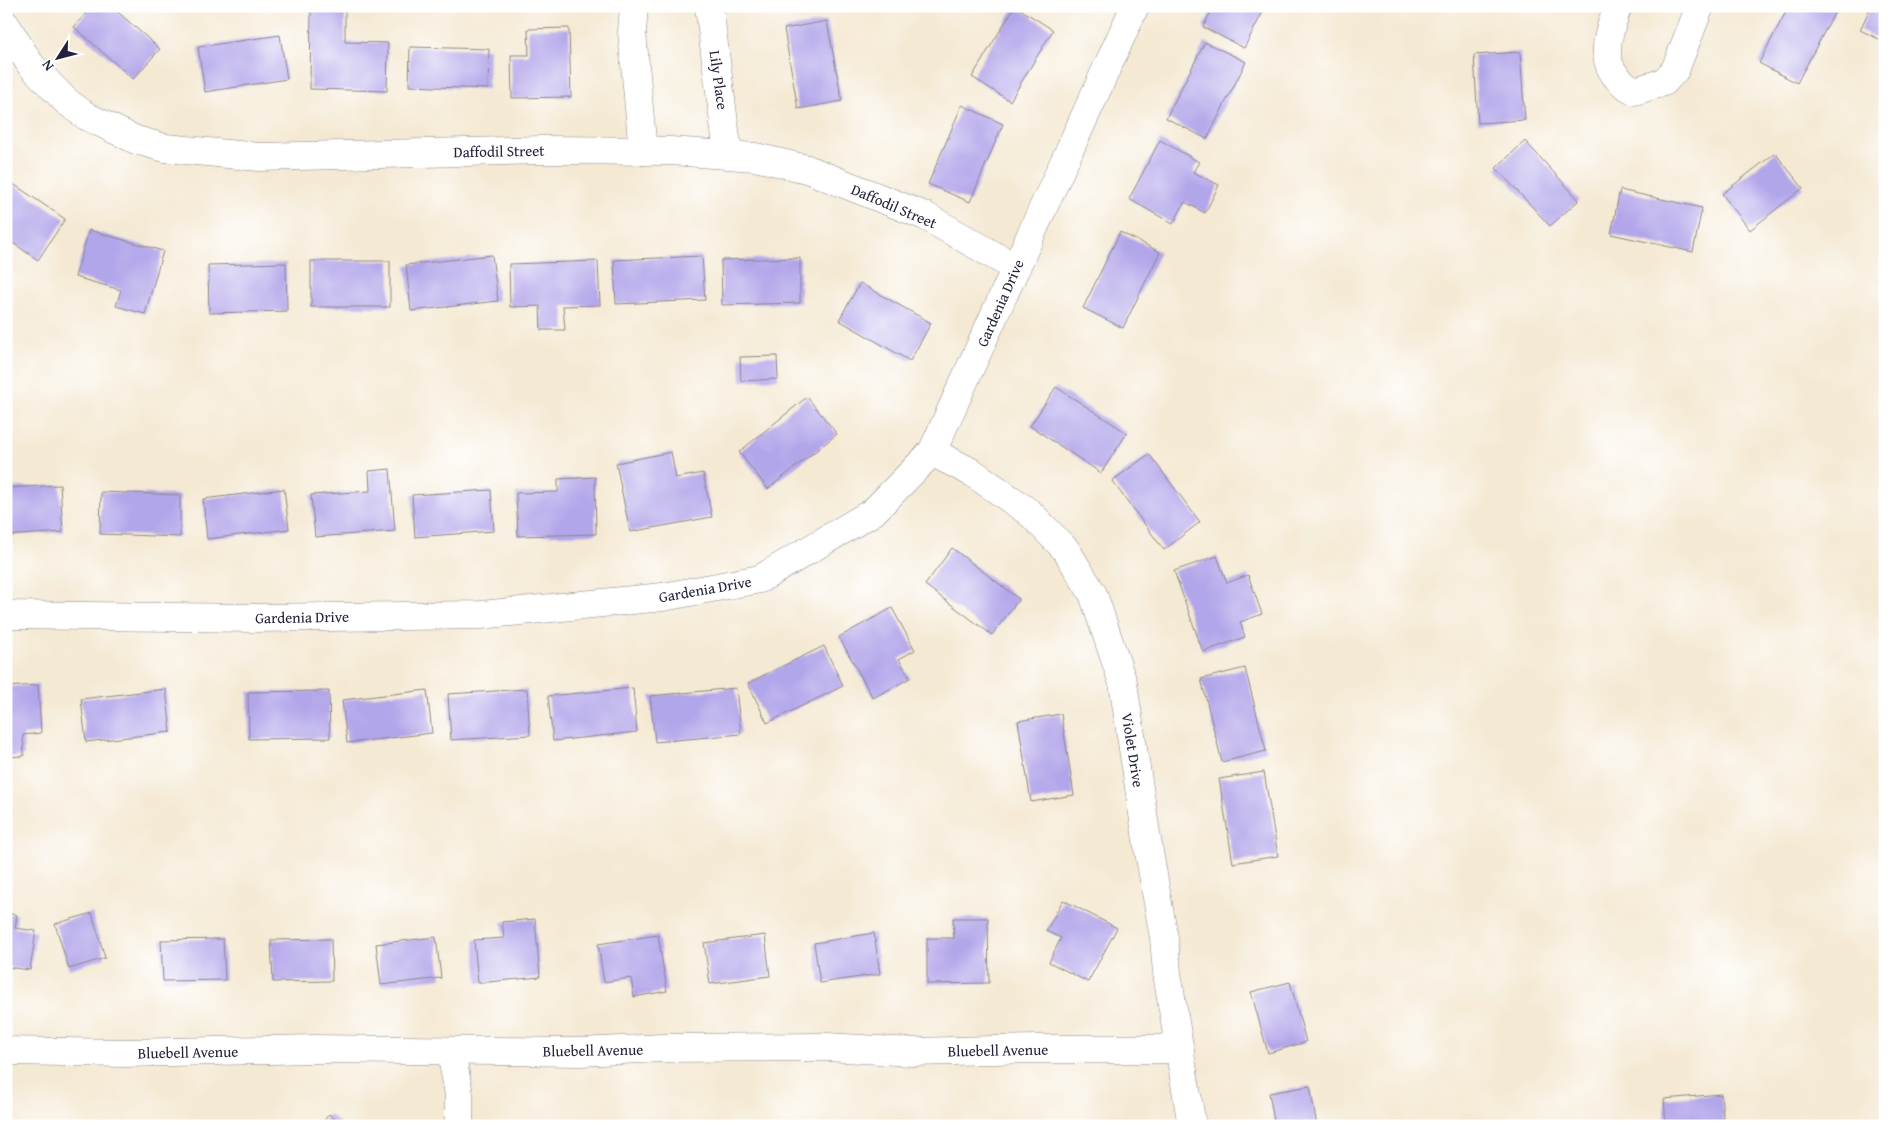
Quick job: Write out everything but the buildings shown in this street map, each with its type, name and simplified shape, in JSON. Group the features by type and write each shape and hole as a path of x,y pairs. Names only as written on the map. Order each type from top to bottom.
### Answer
{"street":[{"path":"634,6 632,32 642,151"},
{"name":"Lily Place","path":"708,6 728,154"},
{"name":"Gardenia Drive","path":"6,615 254,618 481,615 663,597 760,579 873,512 932,452 1135,6"},
{"path":"1618,6 1608,33 1606,52 1611,69 1622,84 1635,91 1664,82 1675,70 1700,6"},
{"name":"Daffodil Street","path":"6,25 30,64 66,101 86,116 136,140 165,148 259,157 542,150 670,150 755,157 816,173 925,216 1016,268"},
{"name":"Violet Drive","path":"932,452 973,473 1030,513 1066,550 1093,594 1123,684 1192,1126"},
{"name":"Bluebell Avenue","path":"6,1051 124,1053 315,1049 580,1052 662,1048 808,1047 872,1048 913,1052 1035,1048 1180,1049"},
{"path":"452,1052 458,1094 459,1126"}]}
